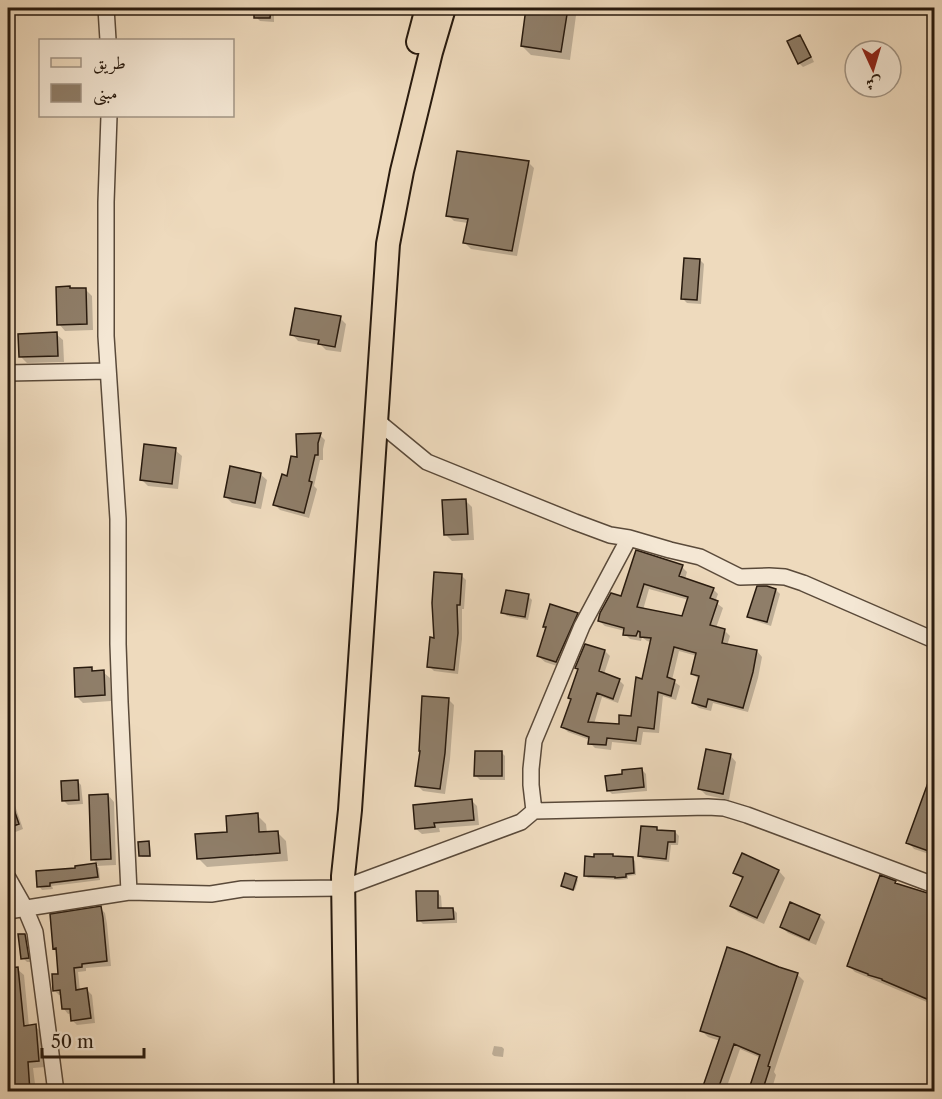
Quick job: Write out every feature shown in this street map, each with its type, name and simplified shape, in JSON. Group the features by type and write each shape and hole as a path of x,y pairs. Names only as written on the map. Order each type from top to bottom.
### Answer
{"main road":[{"path":"402,171 412,64 427,8"},
{"path":"346,1092 343,876 351,810 388,244 402,171 444,8"}],"street":[{"path":"106,8 108,39"},
{"path":"109,117 106,202 106,336 118,519 120,702 129,892"},
{"path":"8,373 108,371"},
{"path":"376,420 427,462 593,529 700,557 740,577 785,577 934,640"},
{"path":"534,812 531,769 534,741 582,626 629,538"},
{"path":"8,911 129,892 211,894 242,889 343,888 521,822 534,812 696,807 724,808 747,815 934,885"},
{"path":"8,878 35,932 56,1092"}],"building":[{"path":"254,8 271,8 270,18 254,18"},
{"path":"526,8 568,8 561,52 521,46"},
{"path":"800,35 811,57 798,64 787,41"},
{"path":"457,151 529,161 512,251 463,243 468,219 446,216"},
{"path":"684,258 700,259 697,300 681,299"},
{"path":"70,286 70,288 86,288 87,324 57,325 56,287"},
{"path":"295,308 341,316 335,347 318,344 319,340 290,335"},
{"path":"57,332 58,356 19,357 18,334"},
{"path":"321,433 304,513 273,505 282,474 287,476 291,456 297,457 296,434"},
{"path":"144,444 176,448 172,484 140,480"},
{"path":"230,466 261,473 255,503 224,497"},
{"path":"466,499 468,534 444,535 442,500"},
{"path":"636,550 683,565 679,576 714,588 710,598 718,601 710,625 725,629 722,643 757,650 743,708 708,699 706,707 692,703 699,676 691,674 696,653 674,647 667,677 675,680 671,696 658,692 654,729 638,727 636,741 607,738 606,745 588,744 589,737 561,727 571,699 568,698 578,669 575,668 585,644 605,650 599,671 620,679 613,699 597,693 588,722 619,724 619,715 631,716 636,677 642,679 651,638 640,637 638,631 636,636 623,635 624,628 598,621 611,593 621,596","holes":["644,584 688,597 682,616 637,607"]},
{"path":"434,572 462,574 460,605 457,605 458,633 454,670 427,667 430,637 434,638 432,603"},
{"path":"757,586 776,589 767,622 747,617"},
{"path":"506,590 529,594 525,617 501,613"},
{"path":"550,604 578,613 556,662 537,656"},
{"path":"92,667 92,671 104,670 105,695 75,697 74,668"},
{"path":"422,696 449,698 440,789 415,786 420,751"},
{"path":"706,749 731,754 723,794 698,789"},
{"path":"475,751 502,751 502,776 474,776"},
{"path":"642,768 644,787 607,791 605,776 622,774 622,770"},
{"path":"934,769 934,853 906,843"},
{"path":"78,780 79,800 62,801 61,781"},
{"path":"108,794 111,859 91,860 89,795"},
{"path":"8,795 19,824 8,828"},
{"path":"472,799 474,820 434,823 435,827 415,829 413,805"},
{"path":"258,813 259,832 278,831 280,853 197,859 195,834 227,832 226,816"},
{"path":"641,826 675,831 675,842 668,842 666,859 638,856"},
{"path":"149,841 150,856 139,856 138,842"},
{"path":"742,853 779,870 757,918 730,906 743,877 733,873"},
{"path":"594,854 633,857 634,873 626,874 626,877 615,878 584,876 585,856 594,857"},
{"path":"96,863 98,877 50,883 50,886 37,887 36,871 75,868 75,866"},
{"path":"565,873 577,877 573,890 561,886"},
{"path":"880,875 896,881 895,883 934,895 934,1002 847,966"},
{"path":"416,891 438,891 438,908 453,908 454,919 417,921"},
{"path":"790,902 820,915 809,940 780,927"},
{"path":"101,906 107,961 82,964 82,967 74,968 76,990 87,988 91,1018 71,1021 70,1009 62,1009 60,990 53,991 52,974 58,974 50,914"},
{"path":"18,934 25,934 29,958 21,959"},
{"path":"727,947 798,973 762,1092 748,1092 760,1055 734,1044 717,1092 701,1092 720,1037 700,1031"},
{"path":"18,967 24,1026 36,1024 39,1061 28,1062 30,1092 8,1092 8,968"}]}
